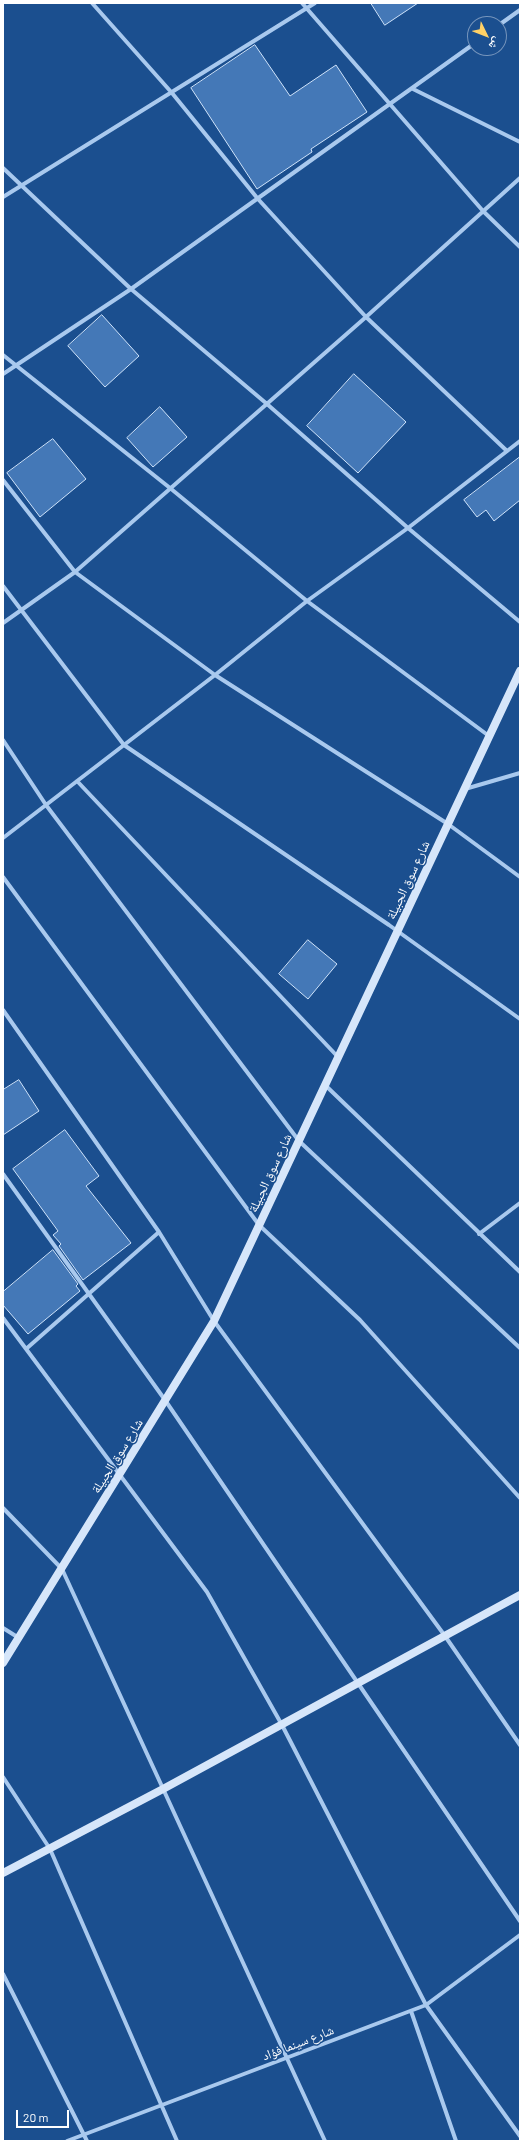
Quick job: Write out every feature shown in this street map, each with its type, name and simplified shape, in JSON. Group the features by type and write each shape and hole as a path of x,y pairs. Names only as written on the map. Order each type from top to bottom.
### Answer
{"street":[{"path":"92,3 172,93 258,199 366,317 508,451"},
{"path":"302,3 483,210 520,247"},
{"path":"3,197 315,3"},
{"path":"507,19 520,10"},
{"path":"3,374 131,289 413,89 467,49"},
{"path":"413,89 520,142"},
{"path":"3,168 131,289 267,404 408,528 520,622"},
{"path":"3,623 75,572 366,317 520,178"},
{"path":"3,355 170,488 307,601 489,736"},
{"path":"3,838 215,675 307,601 408,528 520,441"},
{"path":"3,480 75,572 215,675 448,824 520,877"},
{"path":"3,586 124,745 397,931 520,1019"},
{"name":"شارع سوق الجبيلة","path":"3,1663 214,1321 520,671"},
{"path":"3,740 46,805 299,1141 520,1348"},
{"path":"464,789 520,773"},
{"path":"77,781 338,1056"},
{"path":"3,877 259,1225 360,1320 520,1498"},
{"path":"3,1010 159,1232 214,1321 445,1636 520,1745"},
{"path":"325,1085 520,1272"},
{"path":"3,1174 165,1400 520,1921"},
{"path":"479,1234 520,1204"},
{"path":"26,1349 159,1232"},
{"path":"3,1318 120,1473 206,1592 282,1725 426,2005 520,2136"},
{"path":"3,1508 62,1568 325,2141"},
{"path":"3,1873 163,1789 520,1596"},
{"path":"3,1628 18,1638"},
{"path":"3,1777 50,1849 177,2141"},
{"name":"شارع سينما فؤاد","path":"67,2141 426,2005 520,1935"},
{"path":"3,1974 87,2141"},
{"path":"411,2011 456,2141"}],"building":[{"path":"371,3 418,3 385,25"},
{"path":"255,45 290,96 336,65 367,112 311,149 312,152 257,189 191,88"},
{"path":"102,315 139,356 105,387 68,346"},
{"path":"354,374 406,422 358,473 307,426"},
{"path":"160,407 187,437 153,467 127,438"},
{"path":"53,439 86,479 40,517 7,473"},
{"path":"520,457 520,500 494,521 486,510 477,517 464,500"},
{"path":"308,940 337,964 308,999 279,974"},
{"path":"19,1080 39,1111 3,1135 3,1090"},
{"path":"65,1130 99,1176 86,1186 131,1243 83,1280 59,1246 61,1244 53,1235 58,1231 13,1169"},
{"path":"53,1250 78,1284 76,1286 80,1291 28,1334 3,1305 3,1292"}]}
